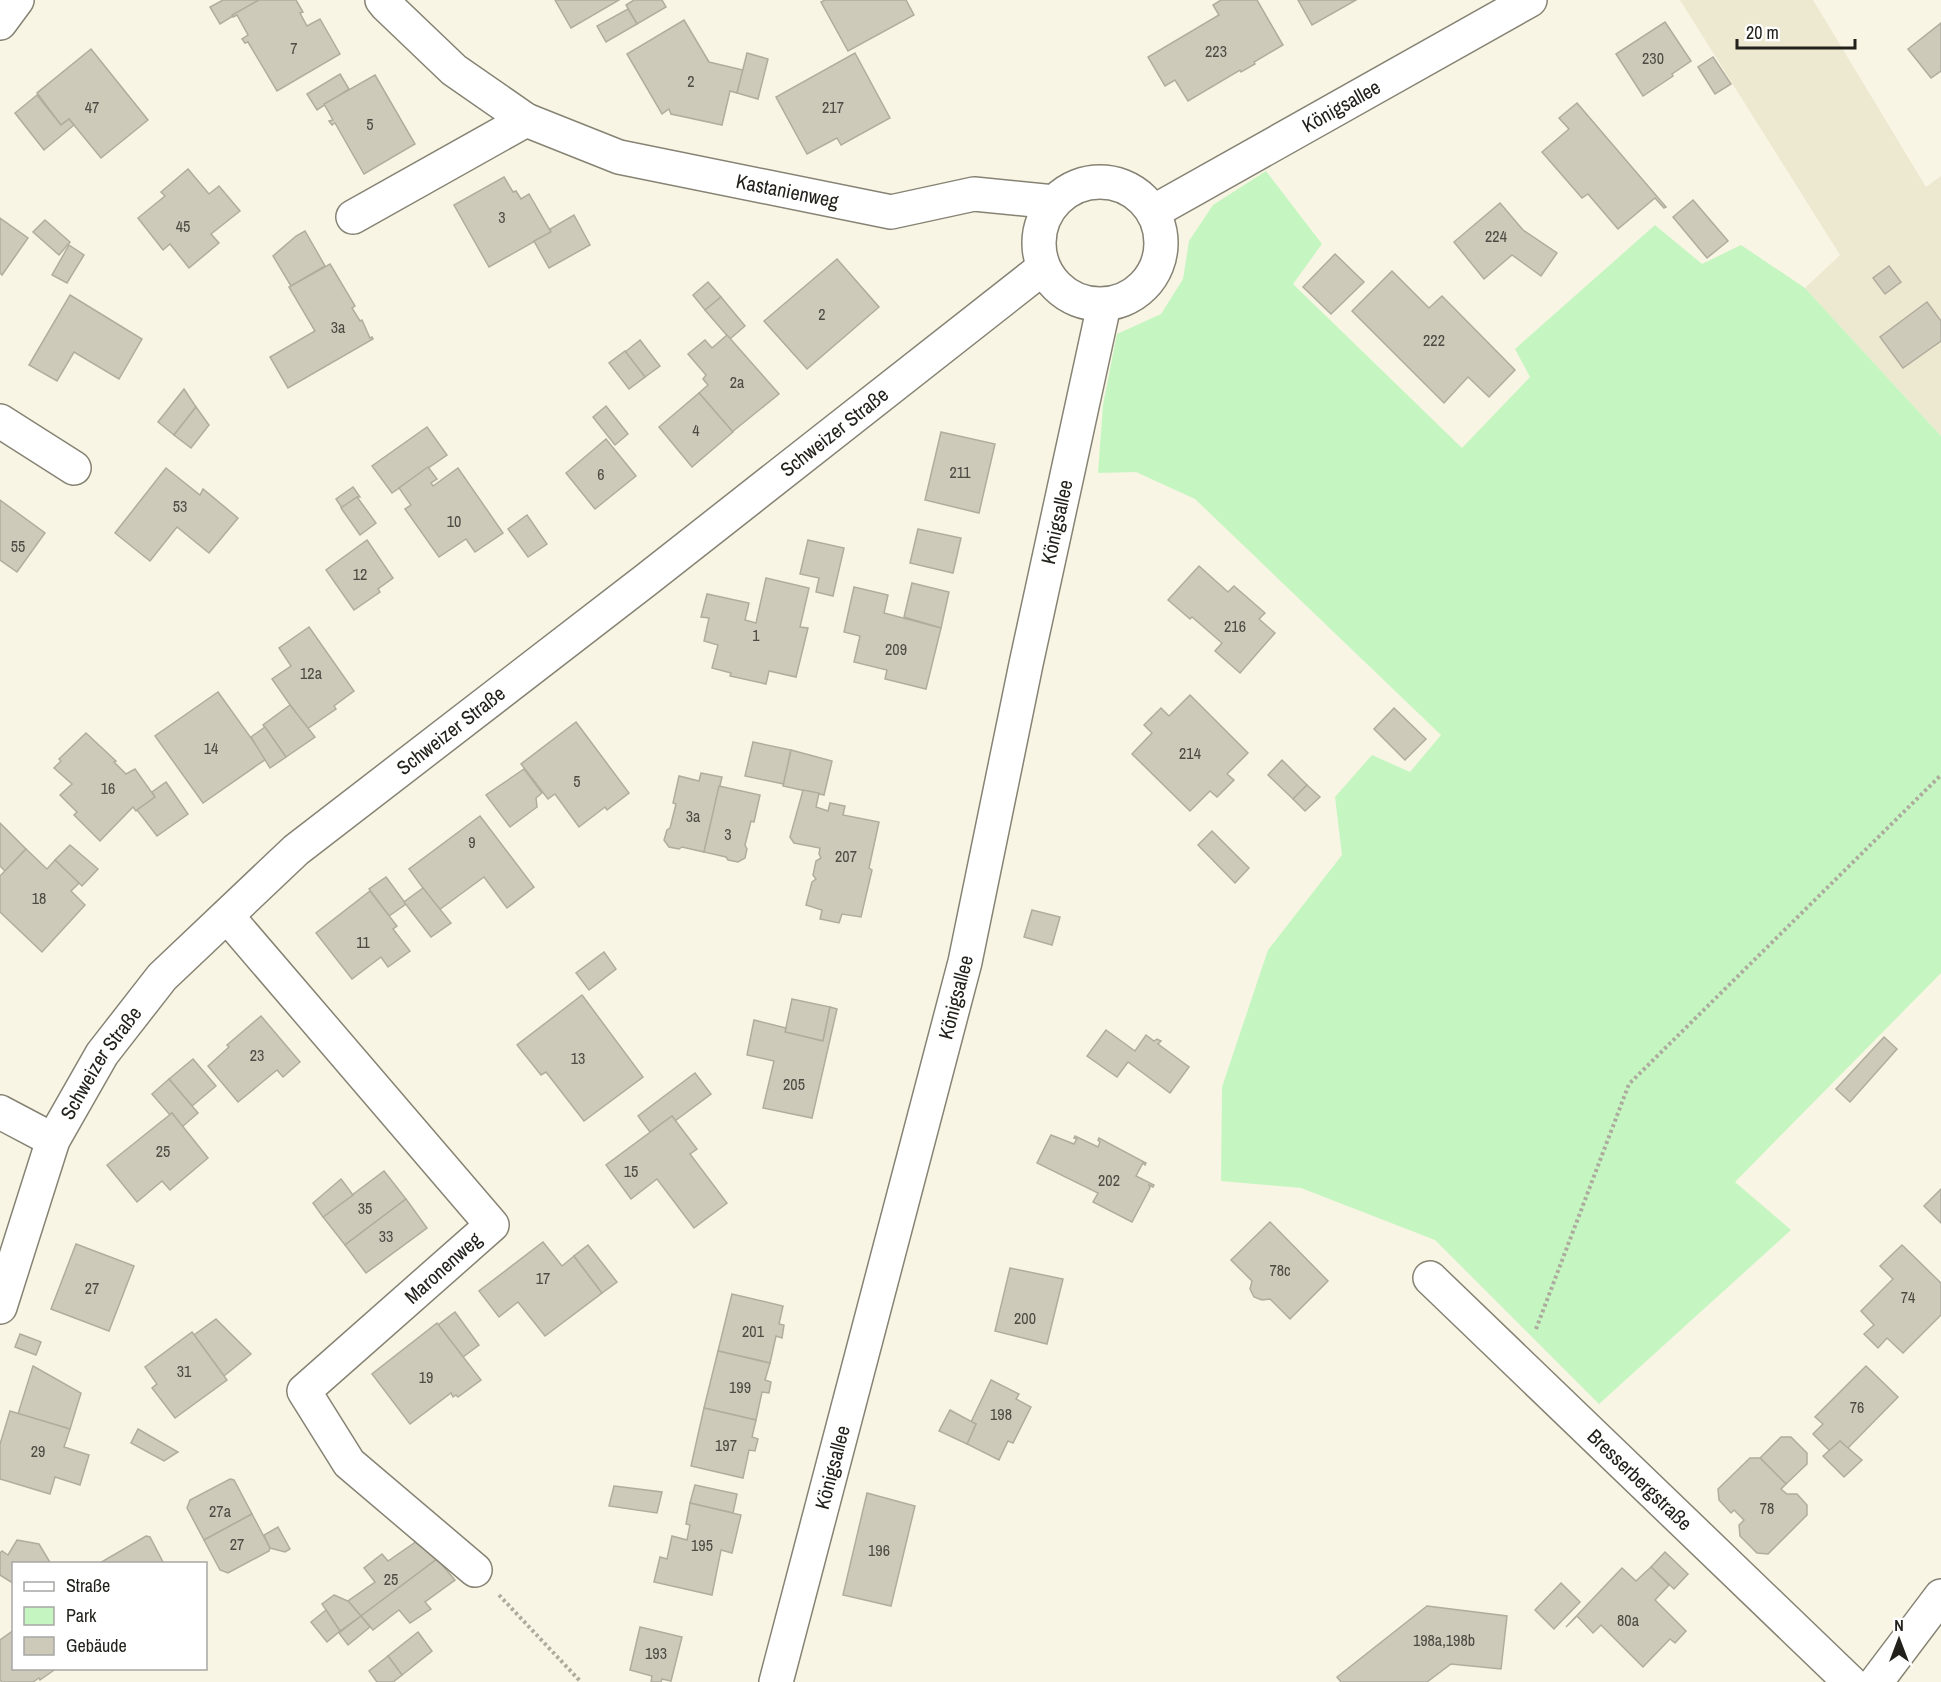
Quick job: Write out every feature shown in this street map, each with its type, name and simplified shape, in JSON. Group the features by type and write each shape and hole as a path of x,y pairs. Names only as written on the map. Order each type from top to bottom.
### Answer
{"street":[{"path":"0,23 17,0"},
{"name":"Kastanienweg","path":"382,0 454,70 526,120 619,157 891,212 974,194 1054,202"},
{"name":"Königsallee","path":"1153,212 1530,0"},
{"path":"353,217 526,120"},
{"path":"1097,182 1122,186 1139,196 1153,212 1161,235 1160,258 1149,281 1128,298 1104,305 1076,300 1055,285 1043,268 1038,243 1043,219 1054,202 1074,188 1097,182"},
{"name":"Schweizer Straße","path":"0,1307 53,1140 102,1054 162,977 296,850 655,573 1043,268"},
{"name":"Königsallee","path":"776,1682 964,962 1104,305"},
{"path":"0,421 74,468"},
{"name":"Maronenweg","path":"226,916 492,1225 304,1391 349,1463 475,1570"},
{"path":"0,1112 53,1140"},
{"name":"Bresserbergstraße","path":"1430,1278 1850,1682"},
{"path":"1876,1682 1941,1596"}],"path":[{"path":"1522,1367 1629,1084 1941,775"},
{"path":"475,1570 581,1682"}],"shaded area":[{"path":"1680,0 1813,0 1926,187 1941,176 1941,436 1805,288 1840,255"}],"green space":[{"path":"1266,171 1322,244 1293,284 1462,448 1530,377 1515,349 1655,225 1702,264 1741,245 1805,288 1941,436 1941,973 1735,1182 1791,1230 1599,1404 1435,1240 1301,1188 1221,1181 1222,1087 1268,950 1342,855 1335,797 1372,755 1410,772 1441,735 1195,499 1136,472 1098,473 1103,405 1117,334 1161,314 1183,279 1189,241 1213,205"}],"building":[{"path":"223,0 259,0 220,24 210,7"},
{"path":"259,0 296,0 307,26 320,19 340,54 277,91 248,42 245,43 242,39 248,35 237,15 233,17 232,15"},
{"path":"555,0 619,0 571,28"},
{"path":"634,0 662,0 666,7 637,24 626,5"},
{"path":"825,0 906,0 914,15 848,51 821,2"},
{"path":"1221,0 1257,0 1283,45 1254,62 1255,64 1241,72 1240,70 1188,101 1175,80 1165,86 1148,57 1219,15 1213,5"},
{"path":"1298,0 1356,0 1312,25"},
{"path":"628,9 637,24 606,42 597,26"},
{"path":"684,20 709,62 743,70 737,93 730,91 722,125 671,114 669,109 662,114 627,54"},
{"path":"1665,22 1691,61 1643,96 1616,54"},
{"path":"1941,23 1941,71 1931,78 1908,49"},
{"path":"91,49 148,120 101,158 69,119 61,125 37,93"},
{"path":"747,53 768,59 758,99 737,93"},
{"path":"855,53 890,118 841,145 837,138 807,154 776,97"},
{"path":"1713,57 1731,84 1715,94 1698,67"},
{"path":"340,74 349,89 317,110 307,94"},
{"path":"375,75 415,144 364,174 335,123 332,125 329,121 333,120 324,104"},
{"path":"37,95 61,125 69,119 74,125 44,150 15,113"},
{"path":"1577,103 1666,207 1664,208 1655,198 1618,229 1588,194 1582,198 1542,152 1569,129 1559,118"},
{"path":"188,169 209,194 219,186 240,211 211,234 219,243 189,268 170,244 163,250 138,218 165,196 161,192"},
{"path":"504,177 513,192 516,191 521,199 529,194 551,232 489,267 454,205"},
{"path":"1693,200 1728,241 1707,258 1673,217"},
{"path":"1500,203 1523,230 1557,253 1541,276 1512,255 1484,279 1454,242"},
{"path":"574,215 590,245 549,268 534,241"},
{"path":"0,218 28,238 2,275 0,273"},
{"path":"45,220 70,242 59,255 33,232"},
{"path":"305,231 325,266 291,286 273,256"},
{"path":"69,245 84,255 67,283 52,275"},
{"path":"1335,254 1364,282 1331,314 1303,287"},
{"path":"837,259 879,307 807,369 764,321"},
{"path":"330,264 355,306 352,308 360,321 362,320 370,338 373,339 288,388 270,357 315,331 289,287"},
{"path":"1889,266 1901,282 1885,294 1873,278"},
{"path":"1392,271 1429,308 1442,296 1515,370 1489,397 1468,377 1444,403 1352,311"},
{"path":"708,282 721,297 705,310 693,295"},
{"path":"70,295 142,339 119,379 74,352 57,381 29,365"},
{"path":"721,297 745,326 730,339 705,310"},
{"path":"1927,302 1941,321 1941,341 1903,368 1880,337"},
{"path":"727,335 779,394 732,432 699,393 708,385 703,379 706,375 688,354 705,340 712,348"},
{"path":"640,340 660,366 645,377 625,352"},
{"path":"625,351 645,377 629,389 609,363"},
{"path":"184,389 196,407 174,435 158,422"},
{"path":"699,393 733,432 692,467 659,427"},
{"path":"606,406 628,434 615,445 593,417"},
{"path":"196,407 209,425 191,448 174,435"},
{"path":"427,427 447,455 392,493 372,466"},
{"path":"941,432 995,444 979,513 925,500"},
{"path":"606,439 636,476 595,509 566,473"},
{"path":"428,467 437,479 431,483 433,486 458,468 503,533 475,552 466,539 439,557 405,509 411,505 399,488"},
{"path":"166,468 200,495 203,489 238,518 209,553 177,527 150,561 115,533"},
{"path":"353,487 360,497 342,508 336,499"},
{"path":"357,497 376,523 360,535 341,508"},
{"path":"0,500 45,533 17,572 0,560"},
{"path":"527,515 547,544 528,557 508,529"},
{"path":"918,529 961,538 953,573 910,563"},
{"path":"367,540 393,578 378,589 380,592 354,610 326,570"},
{"path":"808,540 844,548 833,596 816,592 819,578 800,574"},
{"path":"1199,566 1228,592 1234,586 1265,613 1259,619 1275,633 1240,673 1215,651 1222,643 1168,600"},
{"path":"766,578 809,588 800,627 808,628 796,677 769,671 766,684 730,676 731,673 712,668 718,645 704,641 709,618 701,617 707,594 749,603 745,620 756,623"},
{"path":"912,583 949,592 941,628 904,617"},
{"path":"854,587 888,595 884,613 941,628 926,689 885,679 887,670 854,662 860,636 844,632"},
{"path":"309,627 354,691 334,706 336,709 307,729 272,679 291,666 279,648"},
{"path":"218,692 266,759 203,803 155,736"},
{"path":"1190,695 1248,753 1227,774 1234,780 1217,797 1210,791 1190,811 1132,754 1152,733 1144,725 1161,708 1169,716"},
{"path":"290,705 315,737 286,757 263,725"},
{"path":"1394,708 1426,739 1405,760 1374,729"},
{"path":"576,722 629,793 607,810 605,807 579,827 555,794 548,799 521,764"},
{"path":"265,727 286,757 270,768 251,737"},
{"path":"86,733 116,761 114,762 126,774 135,769 155,797 136,811 133,807 100,841 74,815 77,812 60,795 72,784 54,768 61,761 59,759"},
{"path":"753,742 791,750 784,784 745,776"},
{"path":"791,750 832,761 824,795 783,786"},
{"path":"1282,760 1307,785 1293,799 1268,775"},
{"path":"524,769 542,793 536,798 537,807 510,827 486,795"},
{"path":"701,773 722,777 704,852 682,847 679,849 669,847 664,840 670,828 676,804 673,803 679,776 699,781"},
{"path":"166,782 188,814 157,836 137,810 155,797 152,792"},
{"path":"1307,785 1320,797 1305,811 1293,799"},
{"path":"719,786 760,795 754,822 751,821 745,845 747,849 745,858 738,862 704,852"},
{"path":"803,790 819,793 816,807 828,811 830,803 845,806 843,815 879,822 869,868 872,870 861,917 842,914 839,923 820,919 822,910 806,905 812,882 816,879 813,875 816,861 821,858 820,848 794,843 790,837"},
{"path":"480,816 534,887 507,908 484,877 439,910 409,869"},
{"path":"0,823 26,849 5,871 0,866"},
{"path":"1212,831 1249,868 1235,883 1198,845"},
{"path":"70,845 98,869 82,886 55,860"},
{"path":"26,849 47,869 55,860 79,883 71,891 85,905 42,952 0,912 0,876"},
{"path":"386,877 406,904 389,916 369,889"},
{"path":"423,888 451,923 431,937 404,902"},
{"path":"370,891 397,926 393,929 410,951 388,967 381,957 352,979 316,933"},
{"path":"1032,910 1060,917 1052,945 1024,937"},
{"path":"604,952 616,969 589,990 576,973"},
{"path":"582,995 643,1077 584,1121 546,1072 541,1075 517,1045"},
{"path":"792,999 830,1007 823,1041 785,1032"},
{"path":"830,1007 837,1009 812,1118 763,1108 774,1061 747,1055 754,1020 786,1028 785,1032 823,1041"},
{"path":"261,1016 300,1062 283,1077 277,1070 238,1102 208,1066 229,1047 227,1045"},
{"path":"1106,1030 1135,1051 1146,1035 1154,1041 1157,1039 1161,1041 1158,1044 1189,1067 1170,1093 1128,1062 1117,1077 1087,1056"},
{"path":"1884,1037 1897,1049 1850,1102 1836,1089"},
{"path":"193,1059 216,1086 192,1106 169,1079"},
{"path":"695,1073 711,1094 675,1121 672,1116 650,1132 638,1116"},
{"path":"169,1079 198,1113 182,1127 172,1113 170,1115 152,1094"},
{"path":"172,1113 208,1158 170,1190 162,1181 137,1202 107,1165"},
{"path":"672,1116 697,1149 690,1154 727,1203 694,1228 657,1179 631,1199 606,1165"},
{"path":"1051,1135 1074,1144 1077,1139 1074,1138 1075,1136 1098,1147 1099,1138 1146,1163 1145,1165 1143,1163 1136,1176 1154,1185 1153,1187 1149,1185 1150,1188 1132,1222 1093,1202 1098,1193 1037,1163"},
{"path":"384,1171 406,1199 345,1245 323,1217"},
{"path":"341,1179 353,1195 323,1217 313,1203"},
{"path":"1941,1189 1941,1223 1924,1206"},
{"path":"406,1199 427,1228 366,1273 345,1245"},
{"path":"1270,1222 1328,1281 1290,1319 1270,1299 1262,1300 1254,1297 1250,1289 1252,1281 1231,1260"},
{"path":"543,1242 562,1266 574,1256 602,1293 545,1336 518,1302 499,1317 479,1291"},
{"path":"76,1244 134,1266 109,1331 51,1309"},
{"path":"588,1245 617,1282 602,1293 574,1256"},
{"path":"1902,1245 1941,1283 1941,1315 1903,1353 1887,1338 1878,1348 1864,1334 1874,1325 1861,1311 1893,1279 1880,1266"},
{"path":"1010,1268 1063,1279 1047,1344 995,1331"},
{"path":"732,1294 783,1306 779,1324 784,1325 782,1338 776,1336 770,1363 718,1351"},
{"path":"455,1312 479,1345 463,1357 438,1325"},
{"path":"216,1319 251,1354 224,1376 194,1335"},
{"path":"437,1323 481,1380 458,1397 456,1395 453,1397 451,1393 410,1424 372,1374"},
{"path":"192,1332 227,1380 175,1418 152,1388 157,1384 145,1367"},
{"path":"20,1334 41,1342 36,1355 15,1347"},
{"path":"718,1351 770,1363 765,1380 771,1382 769,1393 762,1392 756,1420 704,1408"},
{"path":"33,1366 81,1393 70,1429 18,1414"},
{"path":"1866,1366 1898,1397 1847,1449 1840,1441 1830,1451 1813,1434 1823,1424 1815,1417"},
{"path":"991,1380 1019,1394 1016,1399 1031,1407 1013,1443 1008,1441 999,1460 967,1444 976,1424 971,1422"},
{"path":"704,1408 756,1420 752,1437 758,1439 755,1451 749,1450 743,1478 691,1466"},
{"path":"950,1410 976,1424 967,1444 939,1431"},
{"path":"10,1411 70,1429 64,1447 89,1455 80,1485 55,1477 50,1494 0,1479 0,1444"},
{"path":"138,1429 178,1452 164,1461 131,1443"},
{"path":"1781,1437 1791,1437 1807,1453 1807,1464 1786,1484 1760,1458"},
{"path":"1840,1441 1862,1460 1844,1477 1823,1456"},
{"path":"1750,1458 1760,1458 1786,1484 1781,1489 1787,1494 1797,1494 1807,1505 1807,1515 1768,1554 1757,1553 1740,1536 1739,1525 1744,1520 1734,1510 1731,1513 1719,1500 1718,1489"},
{"path":"230,1479 234,1480 252,1514 204,1540 187,1508 190,1500"},
{"path":"695,1485 737,1494 733,1513 690,1503"},
{"path":"614,1486 662,1492 657,1513 609,1506"},
{"path":"867,1493 915,1506 891,1606 843,1595"},
{"path":"690,1503 741,1515 732,1553 721,1550 712,1595 654,1582 660,1557 667,1559 672,1536 687,1540 690,1525 686,1524"},
{"path":"252,1514 270,1548 269,1551 228,1573 220,1570 204,1540"},
{"path":"278,1527 290,1549 285,1552 270,1548 264,1535"},
{"path":"146,1536 150,1537 163,1562 101,1562"},
{"path":"420,1539 437,1559 361,1616 348,1601 375,1582 364,1568 382,1554 388,1561"},
{"path":"17,1540 39,1544 50,1562 12,1562 12,1583 0,1575 0,1553 2,1551 8,1555"},
{"path":"1665,1552 1688,1574 1674,1589 1651,1567"},
{"path":"437,1559 455,1580 425,1602 431,1609 410,1623 399,1610 373,1630 361,1616"},
{"path":"1651,1567 1669,1585 1655,1600 1686,1631 1675,1643 1670,1639 1643,1667 1601,1625 1593,1633 1577,1616 1566,1627 1622,1568 1636,1581"},
{"path":"1561,1583 1580,1602 1554,1629 1535,1610"},
{"path":"334,1595 348,1601 361,1616 340,1631 322,1604"},
{"path":"1427,1606 1507,1616 1501,1669 1451,1664 1427,1682 1341,1682 1337,1677"},
{"path":"326,1610 340,1631 327,1642 311,1622"},
{"path":"361,1616 370,1627 348,1645 339,1633"},
{"path":"640,1627 682,1637 671,1681 662,1679 661,1682 651,1682 652,1676 630,1670"},
{"path":"12,1631 12,1670 54,1670 33,1682 2,1682 0,1680 0,1640"},
{"path":"418,1632 432,1651 402,1675 388,1656"},
{"path":"388,1656 402,1675 393,1682 377,1682 369,1671"}]}
